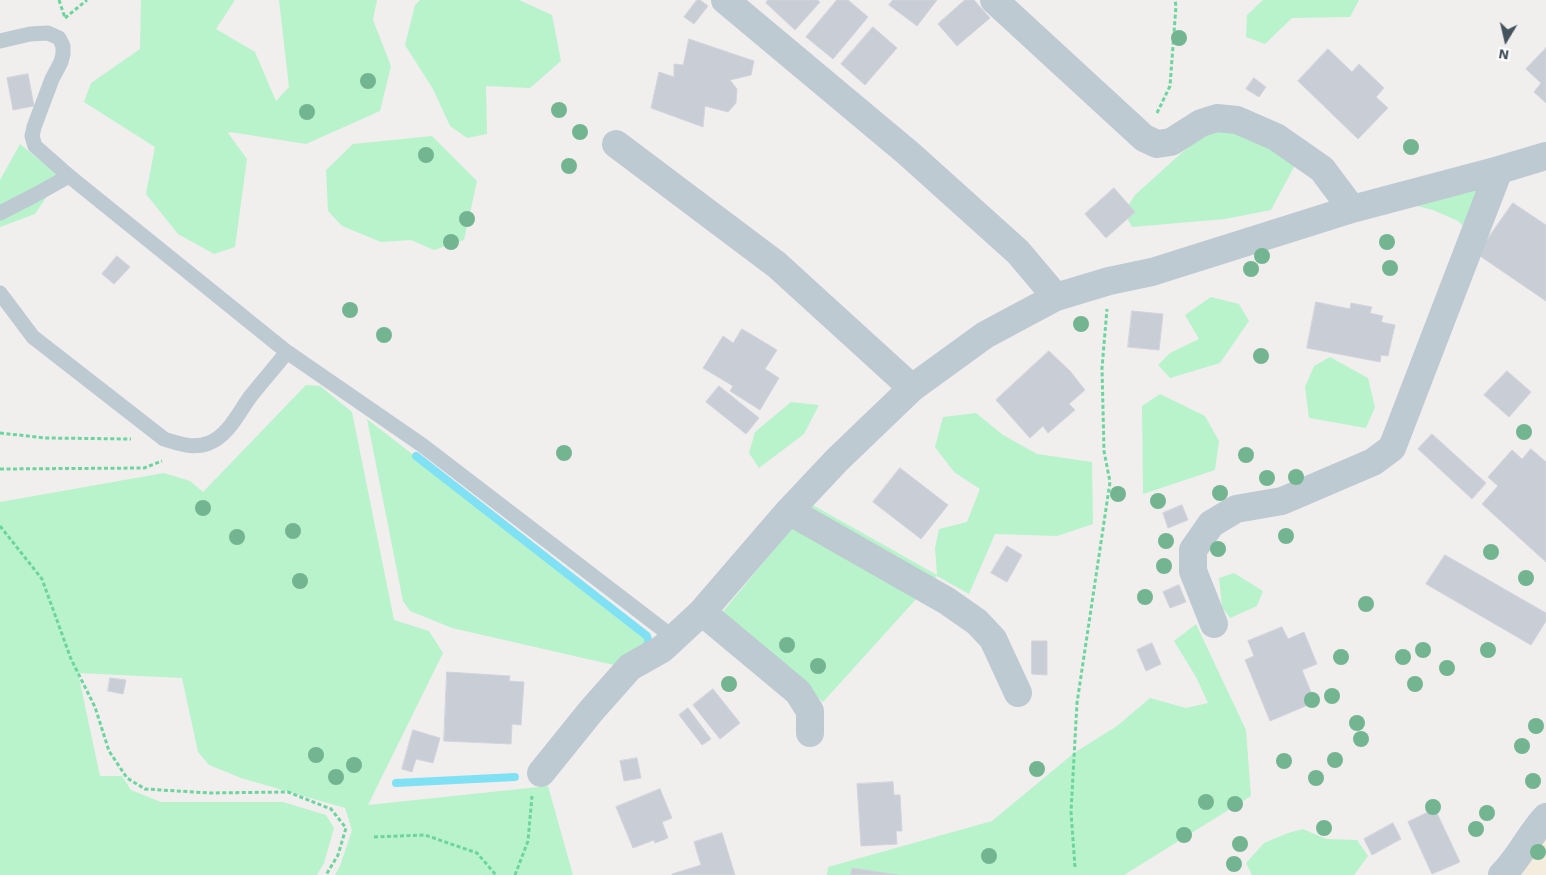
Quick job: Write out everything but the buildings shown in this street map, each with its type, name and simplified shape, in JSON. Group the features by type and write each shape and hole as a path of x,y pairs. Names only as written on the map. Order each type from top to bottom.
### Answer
{"street":[{"path":"725,0 908,153 1018,252 1056,297"},
{"path":"994,0 1144,138 1157,144 1171,142 1201,123 1217,118 1237,120 1276,137 1322,169 1352,209"},
{"path":"616,144 777,265 912,388"},
{"path":"541,773 630,667 662,649 702,612 789,511 837,460 912,388 985,335 1056,297 1109,281 1152,272 1352,209 1546,156"},
{"path":"1214,624 1193,571 1193,550 1211,524 1236,509 1282,501 1373,462 1392,448 1499,170"},
{"path":"789,511 947,601 977,622 993,639 1018,693"},
{"path":"702,612 798,692 810,711 810,733"},
{"path":"1502,875 1513,864 1535,828 1546,817"}],"lane":[{"path":"0,41 30,34 48,33 58,38 63,46 61,62 52,79 32,136 36,146 69,176 287,352 422,445 674,638"},
{"path":"0,213 69,176"},
{"path":"0,293 33,337 164,439 183,446 200,446 223,435 250,397 287,352"}],"path":[{"path":"65,18 87,0"},
{"path":"1144,138 1170,86 1175,0"},
{"path":"1075,867 1071,812 1076,704 1110,482 1104,451 1102,368 1109,281"},
{"path":"0,433 46,438 164,439"},
{"path":"0,469 144,468 162,460"},
{"path":"0,526 42,579 71,659 96,707 109,751 127,778 145,789 210,793 288,792 332,809 346,828 338,855 326,875"},
{"path":"515,875 528,841 530,800 541,773"},
{"path":"374,837 426,835 477,853 496,875"}],"green space":[{"path":"141,0 235,0 216,29 255,52 276,101 289,87 279,0 377,0 373,20 391,66 380,111 306,144 228,133 247,159 235,247 214,254 178,234 146,194 155,147 84,102 91,83 140,49"},
{"path":"420,0 519,0 552,15 561,61 530,88 486,86 487,134 467,138 450,126 433,89 405,45 415,5"},
{"path":"1263,0 1359,0 1350,17 1292,18 1265,44 1246,37 1247,15"},
{"path":"1274,125 1302,152 1271,210 1225,219 1132,227 1124,212 1135,195 1208,129"},
{"path":"432,136 477,181 464,240 434,250 411,240 381,242 342,226 328,211 326,170 353,144"},
{"path":"20,144 60,177 35,214 0,227 0,180"},
{"path":"1473,181 1493,200 1473,236 1458,221 1433,210 1413,205"},
{"path":"1211,297 1239,304 1249,321 1220,363 1170,378 1158,365 1170,353 1199,339 1185,315"},
{"path":"1330,357 1368,378 1375,407 1366,428 1309,418 1305,387 1314,366"},
{"path":"306,385 320,386 352,412 394,620 429,631 443,653 368,805 548,786 573,875 335,875 352,830 345,808 241,778 209,765 198,752 182,678 78,673 100,776 122,776 131,790 161,802 283,802 326,815 334,828 324,863 317,875 0,875 0,502 164,473 190,481 203,492"},
{"path":"1160,394 1205,416 1219,441 1215,470 1143,494 1142,406"},
{"path":"791,402 819,405 804,434 759,468 749,453 755,432"},
{"path":"976,413 1003,435 1037,454 1092,462 1093,524 1057,536 995,534 969,594 937,576 823,702 721,614 811,504 937,575 935,548 939,529 967,522 980,489 954,472 935,447 943,417"},
{"path":"367,419 647,636 649,643 618,666 452,628 410,611 403,601"},
{"path":"1234,573 1263,591 1257,606 1230,618 1222,607 1219,578"},
{"path":"1196,624 1246,730 1251,796 1124,875 827,875 828,867 992,821 1074,753 1117,726 1150,698 1186,708 1208,703 1196,677 1174,641"},
{"path":"1303,829 1326,839 1357,840 1368,856 1354,875 1252,875 1246,863 1264,843"}],"sand":[{"path":"1546,838 1546,875 1520,875"}],"waterway":[{"path":"416,456 647,636 649,643 644,648"},
{"path":"396,783 515,777"}]}
